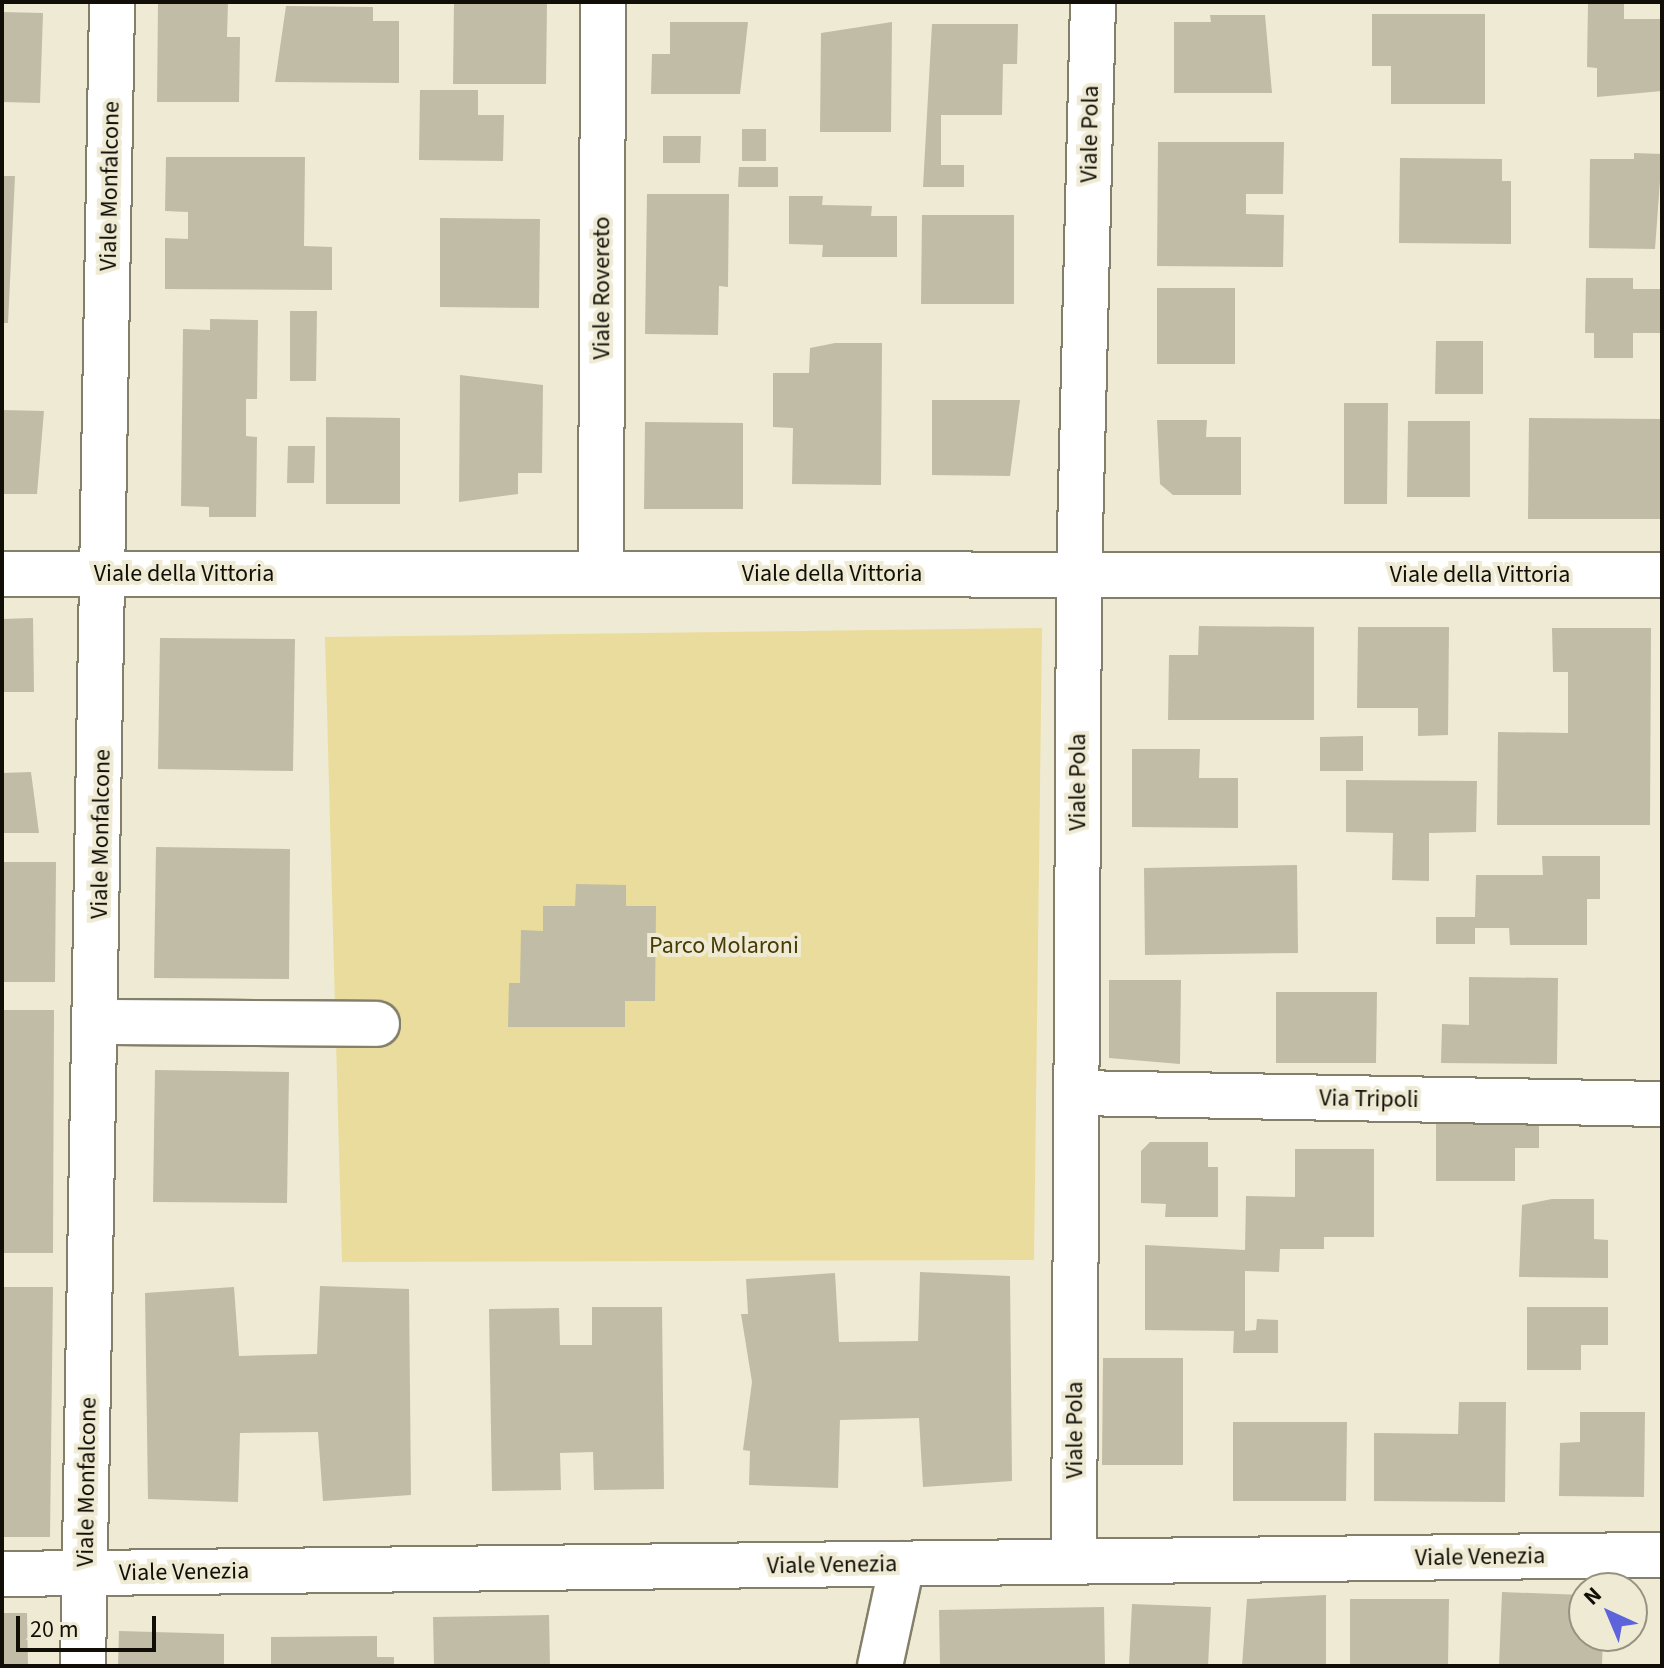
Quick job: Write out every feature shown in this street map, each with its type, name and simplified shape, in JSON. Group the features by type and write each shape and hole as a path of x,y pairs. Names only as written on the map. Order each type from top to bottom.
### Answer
{"street":[{"name":"Viale Monfalcone","path":"83,1666 106,573 112,2"},
{"name":"Viale Rovereto","path":"601,574 603,2"},
{"name":"Viale Pola","path":"1074,1562 1079,574 1093,2"},
{"name":"Viale della Vittoria","path":"2,574 1662,575"},
{"path":"97,1022 377,1024"},
{"name":"Via Tripoli","path":"1077,1093 1662,1104"},
{"name":"Viale Venezia","path":"2,1574 1662,1555"},
{"path":"880,1666 902,1564"}],"green space":[{"name":"Parco Molaroni","path":"1042,628 1034,1260 342,1262 325,637"}],"building":[{"path":"158,2 228,2 227,37 240,37 239,102 157,102"},
{"path":"454,2 547,2 546,84 453,84"},
{"path":"1588,2 1624,2 1624,19 1662,19 1662,91 1597,97 1597,68 1587,67"},
{"path":"286,6 373,7 373,21 399,21 399,83 275,82"},
{"path":"2,12 43,13 40,103 2,102"},
{"path":"1372,14 1485,14 1485,104 1391,104 1391,66 1372,66"},
{"path":"1210,15 1265,15 1272,93 1174,93 1174,22 1211,22"},
{"path":"670,22 748,22 740,94 651,94 652,54 670,54"},
{"path":"892,22 891,132 820,132 821,33"},
{"path":"932,24 1018,24 1017,64 1003,64 1002,115 941,115 941,165 964,165 964,187 923,187"},
{"path":"420,90 478,90 478,115 504,115 503,161 419,160"},
{"path":"742,129 766,129 766,161 742,161"},
{"path":"663,136 701,136 700,163 663,163"},
{"path":"1158,142 1284,142 1283,194 1246,194 1246,214 1284,215 1283,267 1157,266"},
{"path":"1634,153 1662,154 1655,249 1589,248 1590,159 1634,159"},
{"path":"166,157 305,157 304,246 332,247 332,290 165,289 165,238 188,239 188,212 165,211"},
{"path":"1400,158 1502,159 1502,181 1511,181 1511,244 1399,243"},
{"path":"739,167 778,167 778,187 738,187"},
{"path":"2,176 15,176 8,323 2,323"},
{"path":"647,194 729,194 728,287 719,286 718,335 645,334"},
{"path":"789,196 823,196 822,205 872,206 871,216 897,216 897,257 822,257 823,245 789,244"},
{"path":"922,215 1014,215 1014,304 921,304"},
{"path":"440,218 540,219 539,308 440,307"},
{"path":"1586,278 1633,278 1633,289 1662,289 1662,333 1633,333 1633,358 1594,358 1594,333 1585,333"},
{"path":"1157,288 1235,288 1235,364 1157,364"},
{"path":"290,311 317,311 316,381 290,381"},
{"path":"210,319 258,320 257,399 246,399 246,436 257,437 256,517 209,517 209,507 181,506 183,329 210,330"},
{"path":"1436,341 1483,341 1483,394 1435,394"},
{"path":"835,343 882,343 881,485 792,484 793,428 773,427 773,373 809,373 810,348"},
{"path":"460,375 543,385 542,473 518,473 518,494 459,502"},
{"path":"932,400 1020,400 1010,476 932,475"},
{"path":"1344,403 1388,403 1387,504 1344,504"},
{"path":"2,410 44,411 37,494 2,494"},
{"path":"326,417 400,418 400,504 326,504"},
{"path":"1529,418 1662,419 1662,519 1528,519"},
{"path":"1157,420 1207,420 1206,437 1241,437 1241,495 1173,495 1160,484"},
{"path":"1408,421 1470,421 1470,497 1407,497"},
{"path":"645,422 743,423 743,509 644,509"},
{"path":"288,446 315,446 314,483 287,483"},
{"path":"33,618 34,692 2,692 2,619"},
{"path":"1199,626 1314,627 1314,720 1168,720 1169,655 1198,655"},
{"path":"1358,627 1449,627 1448,735 1418,736 1418,708 1357,708"},
{"path":"1552,628 1651,628 1650,825 1497,825 1498,732 1568,733 1568,672 1553,672"},
{"path":"160,638 295,639 293,771 158,769"},
{"path":"1363,736 1363,771 1320,771 1320,737"},
{"path":"1132,749 1200,749 1199,778 1238,778 1238,828 1132,827"},
{"path":"31,772 39,833 2,833 2,773"},
{"path":"1346,780 1477,781 1476,832 1429,833 1429,881 1392,880 1393,833 1346,832"},
{"path":"156,847 290,849 289,979 154,978"},
{"path":"1542,856 1600,856 1600,899 1587,899 1587,945 1510,945 1509,928 1475,928 1475,944 1436,944 1436,917 1475,917 1476,875 1543,875"},
{"path":"2,862 56,862 55,982 2,982"},
{"path":"1297,865 1298,953 1145,955 1144,868"},
{"path":"576,884 626,885 626,906 656,906 655,1001 625,1001 625,1027 508,1027 509,983 520,983 521,930 543,931 543,906 575,906"},
{"path":"1469,977 1558,978 1557,1064 1441,1063 1442,1024 1469,1025"},
{"path":"1109,980 1181,980 1180,1064 1109,1058"},
{"path":"1276,992 1377,992 1376,1063 1276,1063"},
{"path":"2,1010 54,1010 53,1253 2,1253"},
{"path":"155,1070 289,1072 287,1203 153,1202"},
{"path":"1436,1115 1539,1116 1539,1148 1515,1148 1515,1181 1436,1181"},
{"path":"1150,1142 1208,1142 1208,1167 1218,1167 1218,1217 1165,1217 1166,1204 1141,1203 1141,1151"},
{"path":"1295,1149 1374,1149 1374,1237 1324,1237 1324,1249 1280,1249 1279,1272 1245,1271 1245,1331 1256,1330 1257,1319 1278,1320 1278,1353 1233,1353 1234,1331 1145,1330 1145,1245 1245,1250 1246,1196 1295,1197"},
{"path":"1552,1199 1594,1199 1594,1239 1608,1240 1608,1278 1519,1277 1522,1205"},
{"path":"920,1272 1010,1276 1012,1481 923,1487 919,1418 840,1420 838,1488 749,1485 750,1451 743,1450 752,1382 741,1314 748,1314 746,1279 835,1273 839,1342 918,1341"},
{"path":"320,1286 409,1289 411,1495 323,1501 318,1432 240,1433 238,1502 148,1499 145,1293 234,1287 239,1356 317,1354"},
{"path":"2,1287 53,1287 50,1537 2,1537"},
{"path":"592,1307 662,1307 664,1489 594,1490 593,1452 560,1453 561,1490 492,1491 489,1309 559,1308 560,1345 592,1345"},
{"path":"1527,1307 1608,1307 1608,1345 1581,1345 1581,1370 1527,1370"},
{"path":"1103,1358 1183,1358 1183,1465 1102,1465"},
{"path":"1459,1402 1506,1402 1505,1502 1374,1501 1374,1433 1458,1434"},
{"path":"1580,1412 1645,1412 1644,1497 1559,1496 1560,1443 1580,1442"},
{"path":"1233,1422 1347,1422 1346,1501 1233,1501"},
{"path":"1502,1592 1568,1594 1568,1652 1602,1652 1602,1666 1499,1666"},
{"path":"1326,1595 1326,1666 1242,1666 1247,1599"},
{"path":"1350,1599 1449,1599 1448,1666 1350,1666"},
{"path":"1132,1604 1211,1607 1208,1666 1129,1666"},
{"path":"1104,1607 1105,1666 940,1666 939,1610"},
{"path":"2,1613 27,1613 28,1666 2,1666"},
{"path":"549,1615 550,1666 434,1666 433,1617"},
{"path":"119,1631 224,1634 224,1666 118,1666"},
{"path":"377,1636 377,1657 394,1657 394,1666 271,1666 271,1637"}]}
